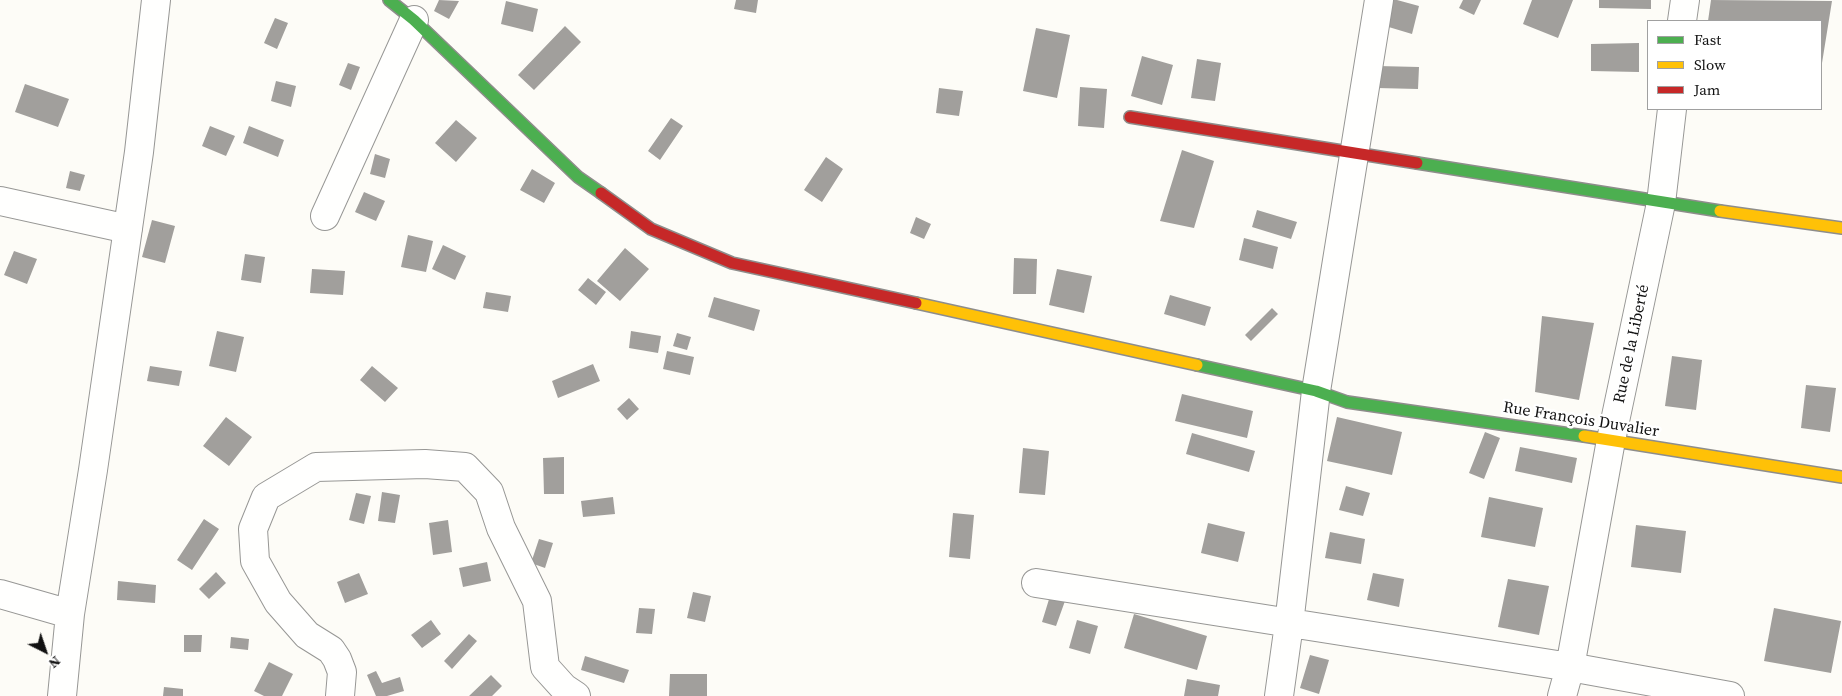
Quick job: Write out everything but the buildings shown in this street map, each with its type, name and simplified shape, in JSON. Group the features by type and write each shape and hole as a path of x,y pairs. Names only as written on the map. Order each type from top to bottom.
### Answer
{"street":[{"path":"62,696 70,614 139,152 156,0"},
{"name":"Rue François Duvalier","path":"388,0 414,20 578,176 651,229 732,263 1316,391 1347,402 1611,440 1842,477"},
{"path":"1279,696 1316,391 1379,0"},
{"path":"1682,20 1685,0"},
{"path":"325,216 414,20"},
{"name":"Rue de la Liberté","path":"1562,696 1570,667 1611,440 1661,203 1672,110"},
{"path":"1130,117 1661,203 1842,228"},
{"path":"0,201 128,229"},
{"path":"340,696 342,672 337,659 331,650 307,635 278,602 256,561 253,529 266,497 316,467 425,464 465,467 489,492 501,528 537,601 545,667 564,688 576,696"},
{"path":"1036,582 1289,624 1570,667 1730,696"},
{"path":"0,594 70,614"}],"traffic: fast":[{"path":"389,0 414,20 578,177 601,193"},
{"path":"1417,163 1720,211"},
{"path":"1197,365 1316,391 1347,402 1584,436"}],"traffic: slow":[{"path":"1720,211 1842,228"},
{"path":"916,303 1197,365"},
{"path":"1584,436 1842,477"}],"traffic: jam":[{"path":"1130,117 1417,163"},
{"path":"601,193 651,229 732,263 916,303"}]}
